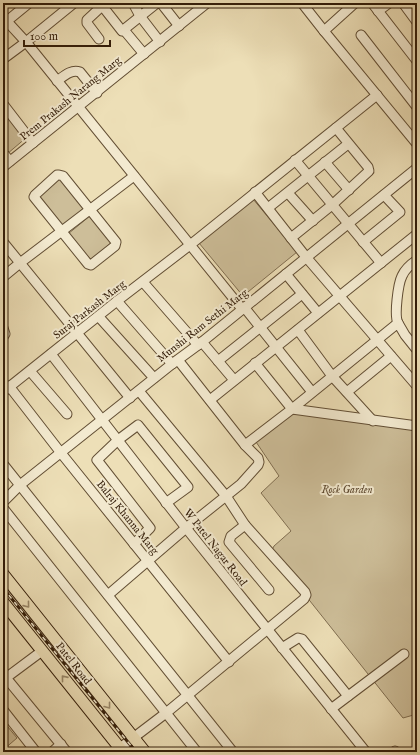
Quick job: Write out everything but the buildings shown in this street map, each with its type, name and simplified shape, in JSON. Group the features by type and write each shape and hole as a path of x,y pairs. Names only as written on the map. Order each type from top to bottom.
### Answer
{"main road":[{"name":"Patel Road","path":"3,574 145,752"},
{"name":"Patel Road","path":"3,602 122,750"}],"street":[{"path":"29,3 5,19 26,42 190,245 276,346 312,392"},
{"path":"3,58 26,42 74,3"},
{"path":"133,3 140,16 160,42"},
{"path":"124,30 157,3"},
{"path":"161,3 179,26"},
{"name":"Prem Prakash Narang Marg","path":"6,164 97,93 207,3"},
{"path":"302,3 417,144"},
{"path":"324,31 355,3"},
{"path":"372,3 417,61"},
{"path":"378,11 389,3"},
{"path":"403,3 417,22"},
{"path":"99,39 87,23 87,20 101,5 122,31 124,30 144,54"},
{"path":"361,35 417,107"},
{"path":"57,81 69,72 77,71 80,72 97,93"},
{"name":"Suraj Parkash Marg","path":"6,390 190,245 376,95"},
{"path":"3,104 33,143"},
{"path":"291,238 313,221 369,171 368,167 336,128"},
{"path":"268,208 348,144"},
{"path":"3,153 6,164"},
{"path":"295,160 381,263"},
{"path":"325,162 349,190"},
{"name":"Munshi Ram Sethi Marg","path":"3,502 20,485 200,343 417,168"},
{"path":"59,174 89,210 116,244 91,265 88,264 34,197 59,174"},
{"path":"3,277 134,176"},
{"path":"256,192 306,257 417,386"},
{"path":"288,193 313,221"},
{"path":"363,242 400,212 384,195"},
{"path":"210,400 417,234"},
{"path":"3,242 130,398"},
{"path":"417,260 409,266 401,278 396,306 396,320 417,350"},
{"path":"286,274 318,313"},
{"path":"143,282 218,361 234,380"},
{"path":"218,361 302,294"},
{"path":"108,595 186,528 241,484 258,466 259,462 258,458 210,400 118,301"},
{"path":"99,317 154,378"},
{"path":"245,444 292,409 398,323"},
{"path":"3,328 5,334 3,337"},
{"path":"298,330 332,376 373,421"},
{"name":"W Patel Nagar Road","path":"50,354 166,503 366,752"},
{"path":"346,392 391,356"},
{"path":"255,363 292,409 417,426"},
{"path":"30,371 67,414"},
{"name":"Balraj Khanna Marg","path":"6,390 61,453 229,662"},
{"path":"122,750 134,738 229,662 306,596 305,592 245,525 226,496 139,391"},
{"path":"134,544 150,528 97,460 118,440 138,425 188,487 166,503"},
{"path":"3,464 233,752"},
{"path":"3,508 197,752"},
{"path":"245,525 231,536 229,542 269,590"},
{"path":"282,648 298,638 302,639 348,696"},
{"path":"38,654 4,677 67,752"},
{"path":"331,709 404,654"},
{"path":"3,710 7,722 36,752"},
{"path":"52,752 61,744"}],"green space":[{"path":"3,109 27,137 7,154 3,148"},
{"path":"60,176 86,206 63,227 37,197"},
{"path":"253,199 297,252 243,296 199,243"},
{"path":"91,215 113,241 91,260 68,234"},
{"name":"Rock Garden","path":"292,409 417,427 417,714 403,718 271,552 274,546 291,531 261,493 279,476 252,436"},
{"path":"3,721 17,738 3,750"}],"railway":[{"path":"3,588 136,752"}]}
